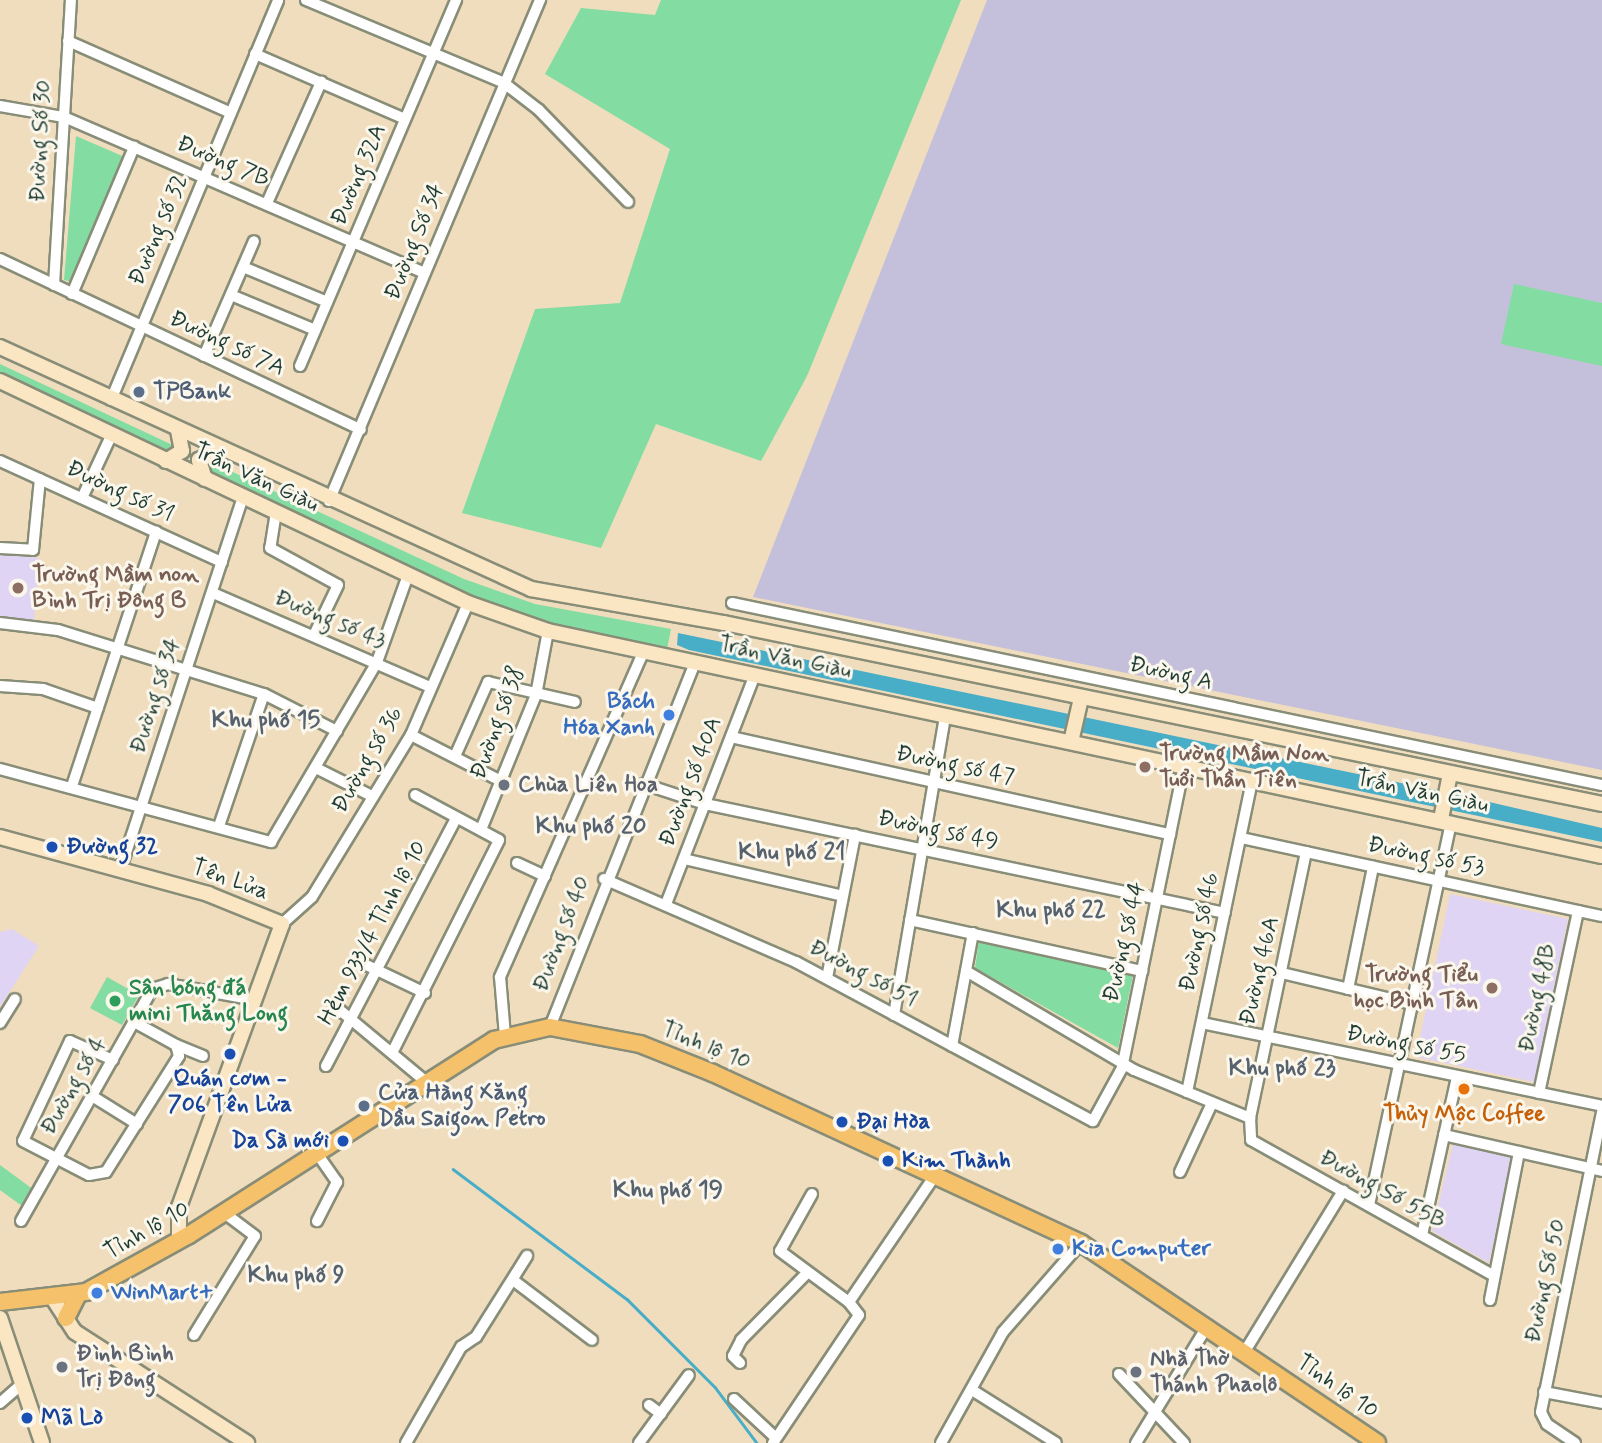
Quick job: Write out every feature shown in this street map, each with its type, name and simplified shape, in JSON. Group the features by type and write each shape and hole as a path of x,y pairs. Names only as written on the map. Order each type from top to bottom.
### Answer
{"main road":[{"name":"Trần Văn Giàu","path":"0,347 329,501 531,589 1080,702 1602,804"},
{"name":"Trần Văn Giàu","path":"0,381 111,436 468,603 548,631 945,716 1072,738 1184,765 1601,855"},
{"path":"166,461 182,450 178,431"},
{"path":"206,479 199,460 220,451"},
{"path":"1072,738 1080,702"},
{"path":"1446,820 1450,774"},
{"name":"Tên Lửa","path":"0,837 121,868 282,924 179,1207 179,1241"},
{"name":"Tỉnh lộ 10","path":"0,1302 54,1300 78,1294 179,1241 425,1081 505,1035 550,1027 640,1044 936,1174 1081,1243 1208,1325 1372,1442"},
{"path":"65,1318 78,1294"},
{"path":"54,1300 75,1332 247,1443"},
{"path":"0,1318 42,1443"}],"street":[{"name":"Đường Số 30","path":"54,285 71,0"},
{"name":"Đường số 32","path":"111,400 278,0"},
{"path":"306,0 504,83 539,110 628,202"},
{"name":"Đường 32A","path":"300,366 456,0"},
{"name":"Đường Số 34","path":"329,501 540,0"},
{"path":"68,41 231,113"},
{"path":"255,54 405,119"},
{"path":"267,203 321,82"},
{"name":"Đường 7B","path":"0,106 64,117 354,240 425,273"},
{"path":"72,294 134,147"},
{"path":"204,356 254,241"},
{"name":"Đường số 7A","path":"0,259 360,430"},
{"path":"243,267 327,302"},
{"path":"230,295 315,330"},
{"path":"82,498 111,436"},
{"name":"Đường số 31","path":"0,461 222,562"},
{"path":"0,548 33,550 40,479"},
{"name":"Đường số 34","path":"121,868 243,497"},
{"path":"276,512 270,548 338,585 314,635"},
{"path":"72,786 156,533"},
{"path":"0,769 144,803 271,842 377,662 408,575"},
{"name":"Đường số 43","path":"213,593 430,687"},
{"name":"Đường số 36","path":"282,924 312,897 411,735 468,603"},
{"name":"Đường A","path":"732,603 1602,785"},
{"path":"0,624 58,630 186,669 264,694 337,731"},
{"name":"Đường số 38","path":"482,827 536,695 548,631"},
{"path":"505,1035 499,982 644,651"},
{"name":"Đường số 40","path":"550,1027 604,879 695,662"},
{"name":"Đường số 40A","path":"666,904 755,675"},
{"path":"456,754 488,682 575,702"},
{"path":"0,686 43,689 98,708"},
{"path":"219,827 264,694"},
{"path":"894,1015 945,716"},
{"path":"411,735 456,754 501,781"},
{"name":"Đường số 47","path":"731,737 1170,834"},
{"name":"Đường số 44","path":"1093,1121 1123,1063 1184,765"},
{"path":"316,768 372,796"},
{"name":"Đường số 46","path":"1187,1092 1252,780"},
{"name":"Đường số 49","path":"644,784 705,804 1225,913"},
{"path":"393,1051 425,993 499,840 482,827 456,818 415,795"},
{"name":"Hẻm 933/4 Tỉnh lộ 10","path":"326,1066 379,970 456,818"},
{"path":"1369,1205 1403,1066 1442,883 1446,820"},
{"path":"827,978 855,835"},
{"name":"Đường số 53","path":"1241,838 1602,916"},
{"name":"Đường 46A","path":"1251,1139 1250,1118 1306,852"},
{"path":"684,859 843,896"},
{"path":"517,863 545,876"},
{"path":"1349,989 1373,867"},
{"name":"Đường số 51","path":"604,879 666,904 827,978 1093,1121"},
{"name":"Đường 48B","path":"1539,1093 1578,911"},
{"path":"910,920 1142,971"},
{"path":"952,1046 973,933"},
{"path":"360,962 425,993"},
{"path":"966,971 1123,1063 1250,1118"},
{"path":"1282,973 1416,1005"},
{"name":"Đường số 4","path":"21,1221 134,1022 162,984 255,1000"},
{"path":"0,1023 15,999"},
{"path":"335,1006 393,1051 425,1081"},
{"path":"134,1022 203,1056"},
{"name":"Đường số 55","path":"1202,1023 1602,1106"},
{"path":"113,1060 78,1040 68,1043 21,1136 56,1159 102,1175 177,1060 176,1045"},
{"path":"1422,1235 1457,1077"},
{"path":"92,1096 137,1124"},
{"path":"1180,1172 1212,1103"},
{"name":"Đường Số 50","path":"1574,1443 1542,1419 1544,1392 1596,1169 1602,1112"},
{"path":"1444,1135 1596,1169"},
{"name":"Đường Số 55B","path":"1251,1139 1494,1276"},
{"path":"316,1152 337,1182 317,1221"},
{"path":"1490,1300 1519,1152"},
{"path":"849,1302 936,1174"},
{"path":"1245,1351 1343,1191"},
{"path":"734,1399 775,1441 859,1315 849,1302 806,1274 780,1251 812,1194"},
{"path":"194,1335 255,1236 223,1212"},
{"path":"941,1443 1003,1332 1081,1243"},
{"path":"406,1443 461,1347 477,1337 527,1256"},
{"path":"740,1363 733,1356 741,1340 806,1274"},
{"path":"513,1280 592,1340"},
{"path":"1136,1443 1208,1325"},
{"path":"1119,1374 1184,1443"},
{"path":"639,1443 689,1376"},
{"path":"0,1403 21,1385"},
{"path":"972,1390 1056,1443"},
{"path":"1544,1392 1602,1404"},
{"path":"649,1405 661,1414"}],"shaded area":[{"path":"987,0 1602,0 1602,770 753,597"},
{"name":"Trường Mầm non Bình Trị Đông B","path":"0,554 39,558 34,622 0,618"},
{"name":"Trường Tiểu học Bình Tân","path":"1450,894 1568,919 1534,1082 1416,1057"},
{"path":"12,929 39,946 0,1007 0,932"},
{"path":"1453,1144 1512,1158 1489,1263 1432,1231"}],"green space":[{"path":"661,0 961,0 807,376 761,461 656,424 601,548 462,513 535,309 620,303 670,149 545,74 581,8 655,15"},
{"path":"76,136 127,158 77,283 64,280"},
{"path":"1514,284 1602,303 1602,366 1501,344"},
{"path":"0,364 181,449 177,461 0,378"},
{"path":"211,462 464,579 535,604 671,629 667,649 579,632 464,597 205,475"},
{"path":"979,940 1133,975 1118,1048 975,968"},
{"name":"Sân bóng đá mini Thăng Long","path":"107,977 139,995 122,1025 90,1008"},
{"path":"0,1165 34,1190 22,1206 0,1190"}],"water":[{"path":"678,633 1459,795 1602,828 1602,842 689,650 677,645"}],"waterway":[{"path":"453,1169 627,1299 715,1387 757,1443"}],"place":[{"name":"TPBank","path":"139,392"},
{"name":"Trường Mầm non Bình Trị Đông B","path":"18,588"},
{"name":"Bách Hóa Xanh","path":"669,715"},
{"name":"Trường Mầm Non Tuổi Thần Tiên","path":"1145,767"},
{"name":"Chùa Liên Hoa","path":"504,785"},
{"name":"Đường 32","path":"52,847"},
{"name":"Trường Tiểu học Bình Tân","path":"1492,988"},
{"name":"Sân bóng đá mini Thăng Long","path":"115,1001"},
{"name":"Quán cơm - 706 Tên Lửa","path":"230,1054"},
{"name":"Thủy Mộc Coffee","path":"1464,1089"},
{"name":"Cửa Hàng Xăng Dầu Saigon Petro","path":"364,1106"},
{"name":"Đại Hòa","path":"842,1122"},
{"name":"Da Sà mới","path":"343,1141"},
{"name":"Kim Thành","path":"888,1161"},
{"name":"Kia Computer","path":"1058,1249"},
{"name":"WinMart+","path":"97,1293"},
{"name":"Đình Bình Trị Đông","path":"62,1367"},
{"name":"Nhà Thờ Thánh Phaolô","path":"1136,1372"},
{"name":"Mã Lò","path":"27,1418"}],"district":[{"name":"Khu phố 15","path":"266,721"},
{"name":"Khu phố 20","path":"591,827"},
{"name":"Khu phố 21","path":"792,853"},
{"name":"Khu phố 22","path":"1051,911"},
{"name":"Khu phố 23","path":"1282,1069"},
{"name":"Khu phố 19","path":"668,1191"},
{"name":"Khu phố 9","path":"296,1276"}]}
